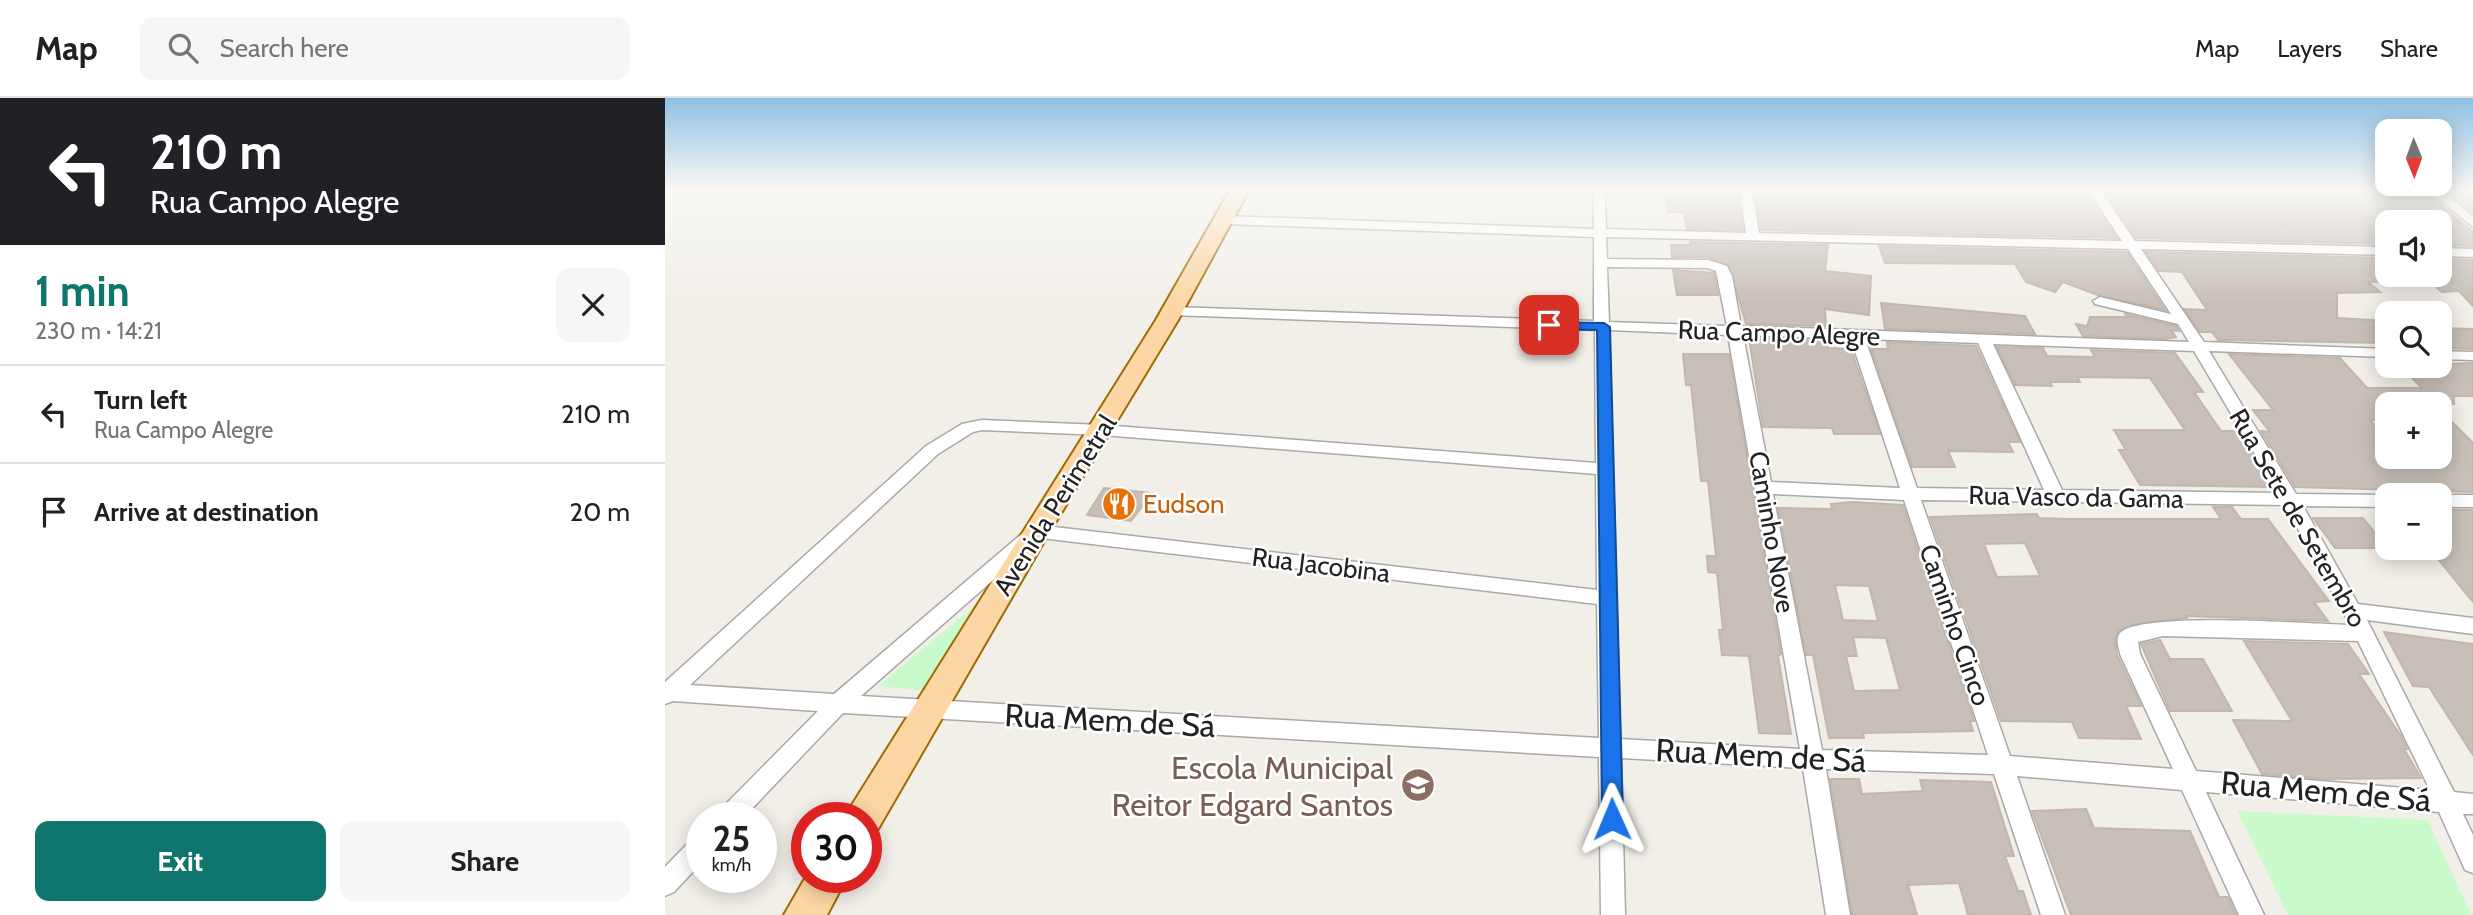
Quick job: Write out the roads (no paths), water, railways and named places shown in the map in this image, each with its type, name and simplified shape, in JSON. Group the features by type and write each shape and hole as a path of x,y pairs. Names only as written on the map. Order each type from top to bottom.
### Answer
{"main road":[{"name":"Avenida Perimetral","path":"874,802 1037,531 1102,430 1220,228"},
{"path":"804,915 818,893"}],"street":[{"path":"1459,228 2375,251"},
{"path":"1600,228 1604,327 1606,598 1612,747 1613,915"},
{"path":"1752,228 1753,236"},
{"name":"Rua Sete de Setembro","path":"2119,228 2200,347 2352,611 2448,802 2473,862"},
{"path":"2452,252 2473,253"},
{"name":"Caminho Nove","path":"1602,263 1716,265 1725,276 1813,759 1838,915"},
{"path":"2100,301 2182,321"},
{"name":"Rua Campo Alegre","path":"1171,311 2375,353"},
{"name":"Caminho Cinco","path":"1857,336 2053,915"},
{"path":"1984,340 2056,496"},
{"path":"2452,355 2473,356"},
{"path":"668,693 932,450 951,437 982,425 1102,430 1605,470"},
{"name":"Rua Vasco da Gama","path":"1764,488 1910,494 2375,501"},
{"path":"2452,501 2473,501"},
{"path":"743,802 839,703 1037,531"},
{"name":"Rua Jacobina","path":"1037,531 1606,598"},
{"path":"2352,611 2473,626"},
{"path":"2252,915 2130,654 2127,639 2138,632 2163,628 2364,633"},
{"name":"Rua Mem de Sá","path":"668,693 1813,759 2003,765 2473,804"},
{"path":"665,884 686,862"}],"place":[{"name":"Eudson","path":"1119,504"},
{"name":"Escola Municipal Reitor Edgard Santos","path":"1418,785"}]}
